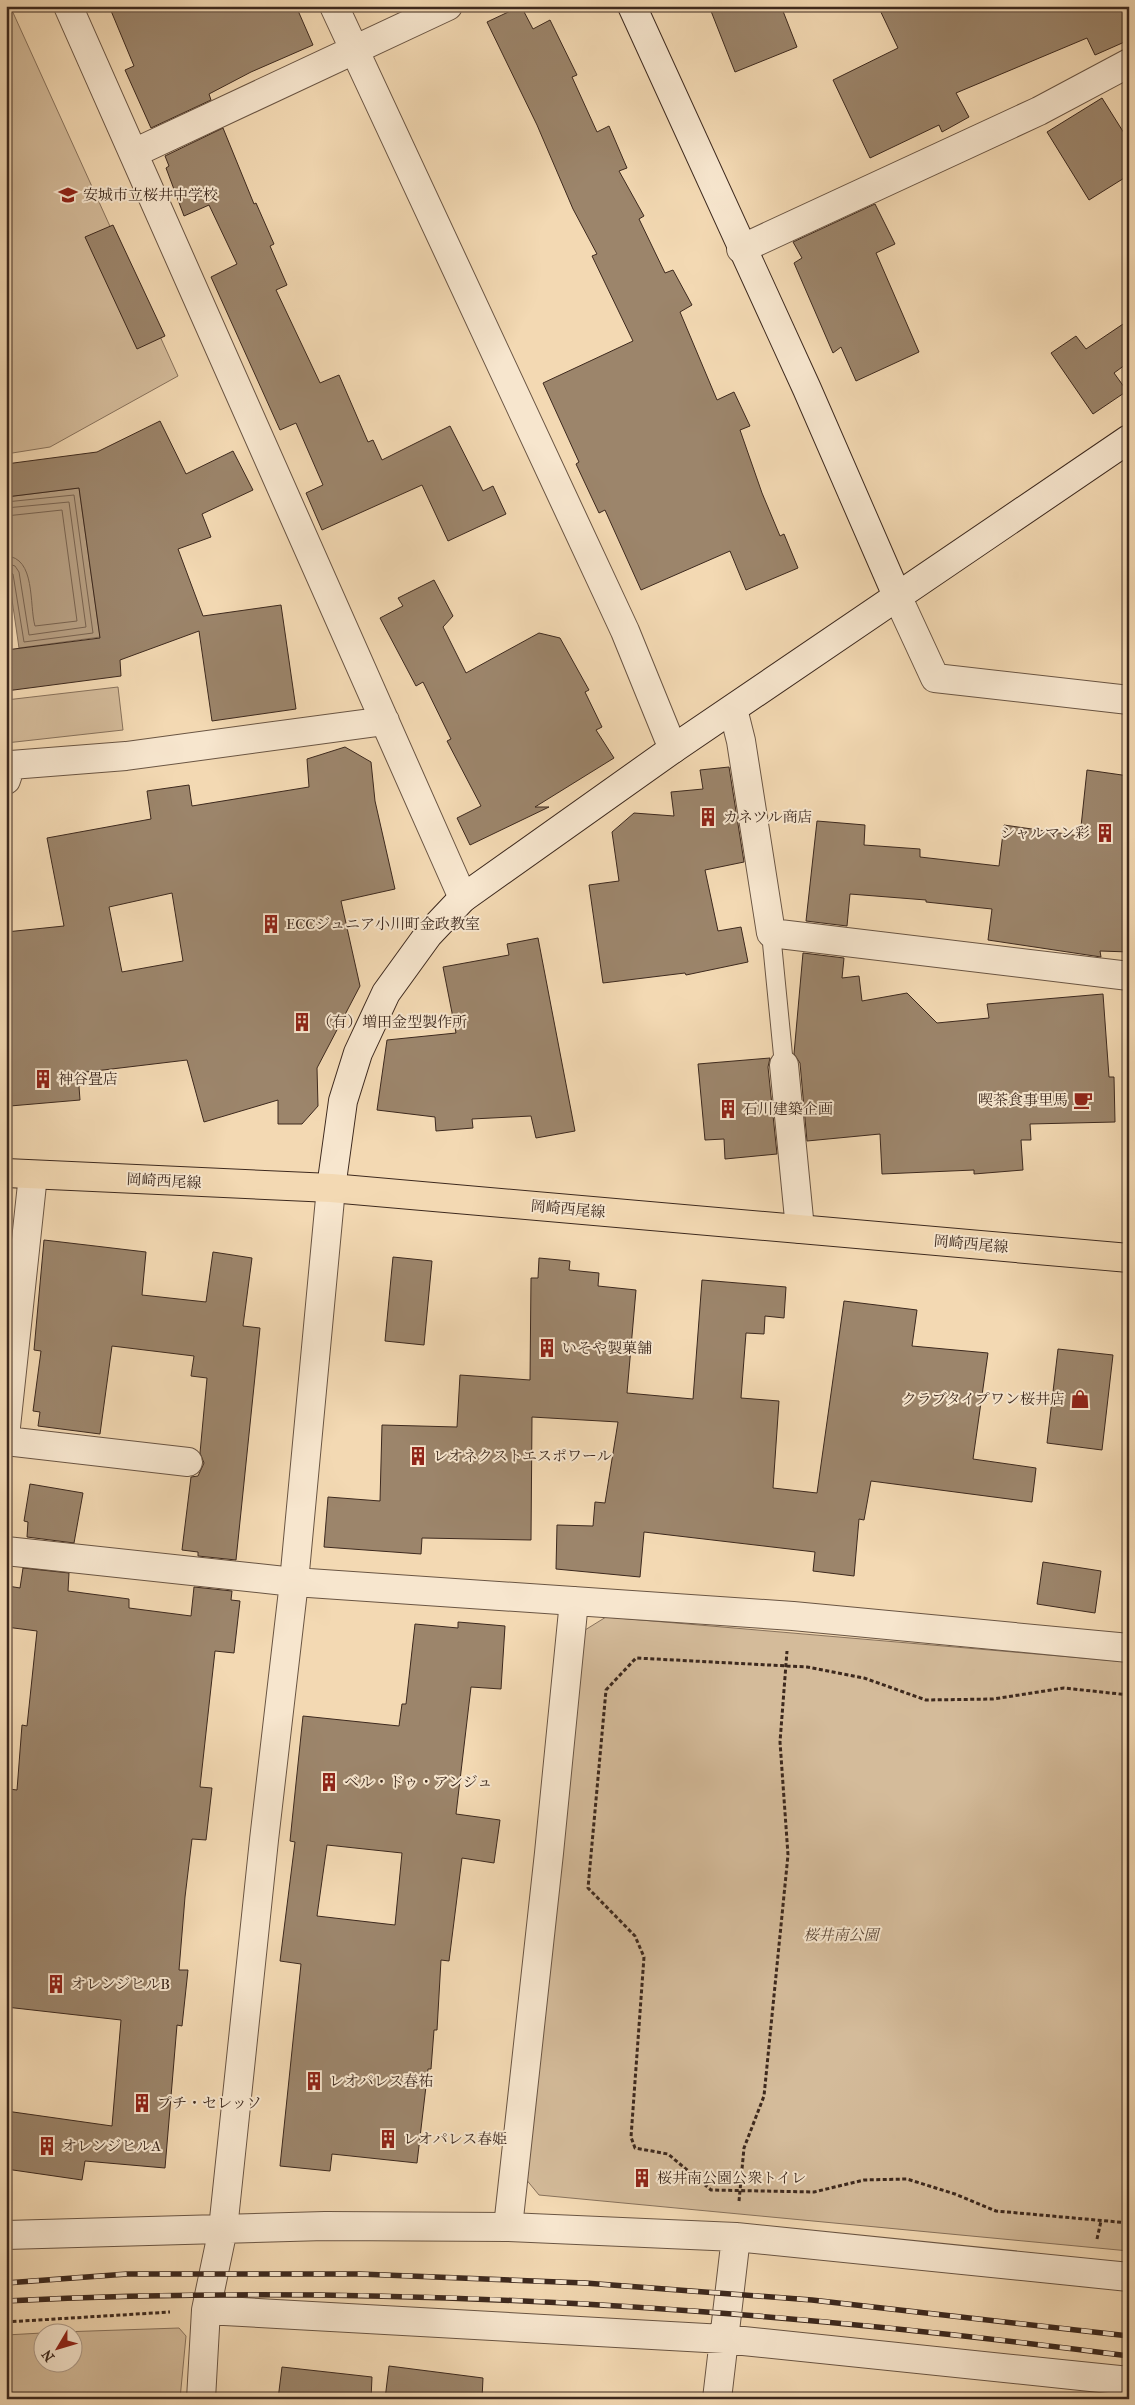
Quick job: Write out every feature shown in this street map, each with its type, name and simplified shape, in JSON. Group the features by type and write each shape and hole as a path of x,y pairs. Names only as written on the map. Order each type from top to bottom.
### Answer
{"main road":[{"name":"岡崎西尾線","path":"19,1174 331,1188 1129,1258"}],"street":[{"path":"68,6 463,898"},
{"path":"334,6 625,631 673,749"},
{"path":"134,153 448,6"},
{"path":"632,6 741,249 807,390 935,678 1129,700"},
{"path":"741,249 1039,111 1129,63"},
{"path":"201,2399 206,2310 223,2229 264,1840 294,1582 331,1188 343,1101 358,1053 386,994 428,935 463,898 673,749 898,598 1129,439"},
{"path":"733,709 741,741 771,933 1129,976"},
{"path":"6,780 11,765 126,756 384,721"},
{"path":"784,1065 800,1229"},
{"path":"6,1427 19,1174"},
{"path":"6,1441 188,1462"},
{"path":"6,1551 294,1582 793,1616 1129,1648"},
{"path":"508,2227 548,1863 574,1601"},
{"path":"6,2235 325,2226 508,2227 736,2237 1129,2276"},
{"path":"717,2399 736,2237"},
{"path":"206,2310 724,2339 1129,2381"}],"lane":[{"path":"771,933 784,1065"}],"path":[{"path":"736,2237 744,2148 764,2096 788,1855 780,1742 784,1666 793,1616"},
{"path":"1129,1695 1064,1688 993,1699 926,1700 864,1678 807,1667 636,1658 606,1690 588,1888 635,1936 644,1957 630,2137 635,2148 668,2154 711,2190 814,2192 864,2180 907,2179 955,2194 996,2211 1129,2223"},
{"path":"6,2322 206,2310"}],"green space":[{"path":"6,6 10,6 178,376 50,447 6,454"},
{"path":"118,687 123,730 6,743 6,700"},
{"name":"桜井南公園","path":"606,1617 1129,1662 1129,2251 539,2195 525,2178 585,1630"},
{"path":"179,2328 186,2336 180,2399 6,2399 6,2335 32,2334 32,2372 82,2372 82,2331"}],"water":[{"path":"79,488 100,637 19,648 6,558 6,497"}],"building":[{"path":"109,6 296,6 313,45 251,72 209,94 211,100 151,128 125,70 134,66"},
{"path":"521,6 533,29 550,20 577,75 572,77 597,132 609,126 627,168 619,171 644,216 639,219 665,273 673,270 692,305 680,312 717,400 734,392 750,426 740,430 762,493 780,536 784,534 798,568 746,590 730,551 641,590 605,510 599,513 576,464 579,462 543,383 633,341 592,256 597,254 573,209 537,125 487,22"},
{"path":"709,6 781,6 797,47 735,72"},
{"path":"878,6 1129,6 1129,40 1095,55 1087,38 956,93 969,117 942,132 939,125 870,158 833,80 898,48"},
{"path":"1102,98 1129,141 1129,175 1089,200 1047,132"},
{"path":"223,128 254,204 256,203 274,244 270,246 287,285 276,290 320,383 339,375 368,442 373,440 382,460 450,426 483,491 493,486 506,514 448,541 422,485 322,530 306,493 323,485 296,423 280,430 211,277 237,264 209,205 184,216 166,168 169,166 165,156"},
{"path":"875,204 895,244 876,253 919,352 856,381 841,347 833,353 794,263 802,258 793,242"},
{"path":"113,225 165,336 137,349 85,237"},
{"path":"1129,320 1129,362 1114,373 1127,391 1093,414 1051,353 1076,336 1086,349"},
{"path":"160,421 186,474 233,451 253,490 202,514 211,537 178,549 203,616 281,605 296,709 212,721 199,631 120,660 121,676 6,691 6,650 100,638 79,488 6,497 6,464 97,452"},
{"path":"434,580 453,616 443,627 466,673 539,633 560,638 589,690 585,692 602,727 596,730 614,758 535,807 549,807 470,845 457,818 481,806 447,741 451,739 423,682 416,686 380,618 403,606 398,598"},
{"path":"345,747 371,762 375,801 395,889 341,901 360,986 317,1068 318,1106 302,1124 278,1124 278,1100 204,1122 187,1060 78,1073 80,1100 10,1106 6,1057 6,932 64,926 47,838 151,819 147,791 189,785 192,806 309,787 307,759","holes":["172,893 183,961 122,972 109,907"]},
{"path":"729,767 744,862 705,870 718,931 741,927 748,962 686,975 685,973 603,983 589,885 619,881 612,832 634,813 674,816 671,792 703,789 700,770"},
{"path":"1087,770 1129,776 1129,952 1100,951 1101,957 988,940 992,909 926,902 926,900 850,894 847,926 806,921 817,821 865,825 864,845 920,849 920,857 999,866 1004,825 1080,836"},
{"path":"538,938 575,1131 536,1138 531,1116 472,1119 473,1128 436,1131 435,1117 377,1110 387,1040 456,1033 443,967 509,955 507,944"},
{"path":"803,953 844,958 842,978 859,976 862,1001 907,993 937,1023 989,1018 987,1004 1103,994 1109,1077 1114,1077 1115,1122 1030,1124 1031,1140 1021,1140 1023,1170 974,1174 974,1170 882,1174 880,1134 807,1141 800,1063 794,1054"},
{"name":"石川建築企画","path":"770,1058 768,1067 777,1154 725,1159 724,1139 705,1140 698,1064"},
{"path":"44,1240 146,1252 142,1295 206,1302 213,1252 252,1258 243,1326 260,1328 236,1560 198,1556 198,1552 182,1550 191,1477 198,1476 204,1463 200,1453 207,1378 191,1376 194,1356 112,1346 100,1434 38,1426 40,1412 33,1411 41,1351 34,1350"},
{"path":"393,1257 432,1261 424,1345 385,1341"},
{"path":"539,1258 570,1261 569,1270 599,1273 598,1286 636,1290 627,1393 693,1399 702,1280 786,1287 784,1318 765,1316 764,1334 746,1333 741,1398 779,1401 773,1488 817,1493 844,1301 917,1310 912,1346 988,1353 973,1459 1036,1468 1032,1502 871,1481 864,1520 859,1519 854,1576 813,1571 815,1552 644,1532 640,1577 556,1569 557,1525 593,1526 595,1502 605,1503 618,1422 532,1417 531,1540 422,1538 421,1554 324,1547 328,1497 380,1501 382,1425 457,1427 460,1375 530,1380 531,1278 538,1278"},
{"name":"クラブタイプワン桜井店","path":"1058,1349 1113,1355 1102,1450 1047,1443"},
{"path":"30,1484 83,1493 74,1543 27,1537 28,1522 24,1521"},
{"path":"1043,1562 1101,1571 1095,1613 1037,1604"},
{"path":"23,1568 69,1573 68,1591 129,1599 129,1608 191,1616 194,1587 232,1591 231,1600 240,1601 234,1653 215,1651 200,1787 212,1788 206,1840 192,1839 179,1970 188,1970 182,2026 177,2025 165,2168 85,2161 82,2180 6,2169 6,2111 112,2126 121,2020 6,2007 6,1824 9,1789 17,1790 22,1725 27,1726 37,1631 6,1627 8,1586 20,1588"},
{"path":"458,1622 505,1626 501,1689 471,1687 456,1814 500,1820 494,1863 462,1858 449,1961 441,1960 437,2030 434,2030 431,2069 428,2069 417,2163 332,2154 330,2171 280,2166 301,1964 280,1961 295,1842 290,1841 303,1716 399,1726 402,1704 406,1704 415,1624 458,1628","holes":["327,1845 402,1853 395,1925 317,1916"]},
{"path":"389,2366 483,2378 482,2399 385,2399"},
{"path":"282,2367 372,2377 371,2399 278,2399"}],"railway":[{"path":"6,2283 127,2274 360,2274 585,2283 812,2300 1129,2336"},
{"path":"6,2301 147,2296 287,2295 428,2297 569,2303 849,2324 1129,2356"}],"place":[{"name":"安城市立桜井中学校","path":"68,195"},
{"name":"カネツル商店","path":"708,817"},
{"name":"シャルマン彩","path":"1105,833"},
{"name":"ECCジュニア小川町金政教室","path":"271,924"},
{"name":"（有）増田金型製作所","path":"302,1022"},
{"name":"神谷畳店","path":"43,1079"},
{"name":"喫茶食事里馬","path":"1083,1100"},
{"name":"石川建築企画","path":"728,1109"},
{"name":"いそや製菓舗","path":"547,1348"},
{"name":"クラブタイプワン桜井店","path":"1080,1399"},
{"name":"レオネクストエスポワール","path":"418,1456"},
{"name":"ベル・ドゥ・アンジュ","path":"329,1782"},
{"name":"オレンジヒルB","path":"56,1984"},
{"name":"レオパレス春祐","path":"314,2081"},
{"name":"プチ・セレッソ","path":"142,2103"},
{"name":"レオパレス春姫","path":"388,2139"},
{"name":"オレンジヒルA","path":"47,2146"},
{"name":"桜井南公園公衆トイレ","path":"642,2178"}]}
